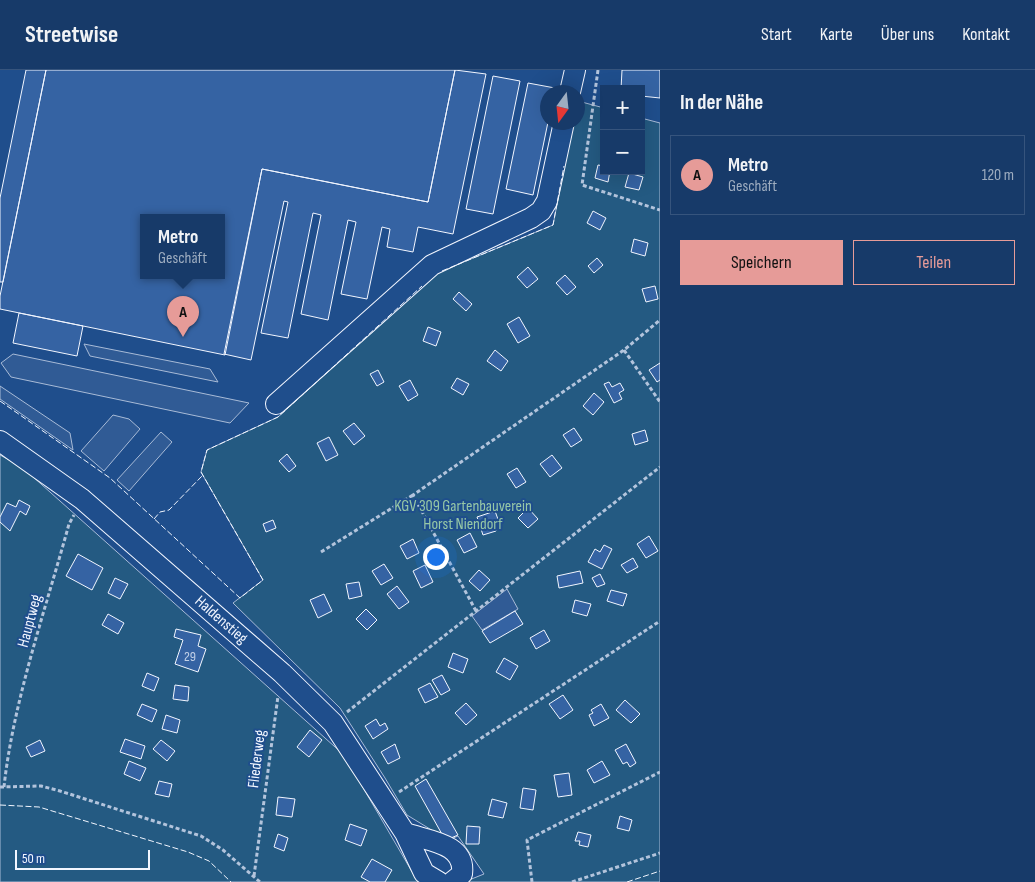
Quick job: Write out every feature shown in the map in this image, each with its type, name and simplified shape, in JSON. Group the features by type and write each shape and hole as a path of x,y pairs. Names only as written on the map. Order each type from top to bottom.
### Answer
{"street":[{"path":"572,85 575,70"},
{"path":"276,404 432,265 531,218 540,211 547,201 562,130"},
{"name":"Haldenstieg","path":"0,441 82,499 282,673 333,723 405,833 424,873 439,882"},
{"path":"405,833 450,848 459,854 463,864 462,874 452,882"}],"path":[{"path":"598,70 582,186 660,210"},
{"path":"321,552 413,495 624,350 660,320"},
{"path":"624,350 660,402"},
{"path":"333,723 660,467"},
{"path":"413,495 476,611"},
{"name":"Hauptweg","path":"2,787 24,688 69,524 82,499"},
{"path":"385,802 660,621"},
{"name":"Fliederweg","path":"254,876 282,673"},
{"path":"532,882 526,840 660,772"},
{"path":"2,787 41,786 76,794 201,836 223,850 260,882"},
{"path":"572,882 660,854"}],"green space":[{"name":"KGV 309 Gartenbauverein Horst Niendorf","path":"585,103 600,107 600,175 645,175 645,119 660,123 660,882 464,882 484,874 458,836 451,839 443,837 407,815 340,708 233,603 263,580 201,472 207,450 278,417 437,273 553,225 572,130 585,130"},
{"path":"0,455 22,467 344,755 418,882 0,882"}],"shaded area":[{"path":"84,344 210,369 218,382 90,356"},
{"path":"13,354 249,403 230,423 11,377 1,363"},
{"path":"0,386 70,433 73,450 0,399"},
{"path":"113,415 129,419 140,429 104,471 81,451"},
{"path":"161,432 172,442 129,491 117,480"},
{"path":"507,589 518,609 482,630 472,616"}],"building":[{"path":"26,70 46,70 3,282 0,282 0,198"},
{"path":"46,70 455,70 428,202 262,169 225,355 0,309 0,296"},
{"path":"455,70 486,74 453,234 418,227 413,252 387,247 390,229 382,227 367,299 341,294 356,222 348,220 328,320 301,314 321,215 313,213 288,338 261,333 288,202 284,201 251,360 224,354 262,169 428,202"},
{"path":"622,70 660,70 660,98 645,96 645,85 621,85"},
{"path":"493,76 520,81 493,214 466,209"},
{"path":"528,83 540,85 540,130 546,130 533,195 506,189"},
{"path":"598,165 600,165 600,175 609,175 608,182 595,178"},
{"path":"628,175 643,177 639,190 625,187"},
{"path":"593,211 606,218 600,230 587,223"},
{"path":"634,239 648,243 645,256 631,252"},
{"path":"597,258 603,265 594,273 588,266"},
{"path":"528,267 538,279 527,288 517,277"},
{"path":"565,275 576,287 567,295 556,283"},
{"path":"655,286 658,299 646,302 642,289"},
{"path":"459,292 472,304 466,311 453,299"},
{"path":"19,313 83,326 77,356 13,343"},
{"path":"519,317 530,336 518,343 507,324"},
{"path":"428,327 441,332 436,346 423,341"},
{"path":"495,350 508,361 501,371 487,361"},
{"path":"660,363 660,380 657,382 649,370"},
{"path":"378,370 384,382 377,386 370,374"},
{"path":"457,378 469,384 463,395 451,388"},
{"path":"410,380 418,395 408,401 399,386"},
{"path":"609,382 612,387 620,383 624,390 619,393 622,399 614,403 604,384"},
{"path":"594,393 604,402 593,415 583,406"},
{"path":"354,423 365,436 354,445 343,431"},
{"path":"574,428 582,440 571,447 563,435"},
{"path":"645,430 648,441 635,445 632,434"},
{"path":"329,437 338,455 326,461 317,443"},
{"path":"287,454 296,466 289,472 279,461"},
{"path":"552,455 562,468 550,477 540,464"},
{"path":"517,468 526,482 516,488 507,474"},
{"path":"19,500 30,506 26,515 20,511 10,531 0,522 0,517 7,503 16,507"},
{"path":"528,508 538,519 528,528 518,518"},
{"path":"495,511 499,522 493,524 496,531 483,535 477,517"},
{"path":"273,520 276,528 266,532 263,524"},
{"path":"470,533 477,547 464,553 457,540"},
{"path":"649,536 658,551 646,558 637,544"},
{"path":"413,539 419,553 407,559 400,546"},
{"path":"604,545 612,549 602,569 588,562 595,549 600,552"},
{"path":"78,554 103,568 92,590 66,576"},
{"path":"633,558 638,567 627,573 621,565"},
{"path":"384,564 393,578 381,585 372,571"},
{"path":"425,565 433,582 421,588 413,571"},
{"path":"479,570 490,580 480,591 469,581"},
{"path":"580,571 583,583 559,588 557,576"},
{"path":"600,574 605,584 597,587 592,578"},
{"path":"115,578 128,584 120,599 108,593"},
{"path":"359,582 362,596 349,599 346,584"},
{"path":"397,586 409,602 399,609 387,594"},
{"path":"611,590 627,594 623,606 607,601"},
{"path":"324,594 332,611 318,618 310,600"},
{"path":"575,600 591,604 587,616 572,612"},
{"path":"366,609 377,620 367,630 356,619"},
{"path":"515,611 523,624 490,643 482,631"},
{"path":"108,614 124,623 118,634 102,625"},
{"path":"176,629 201,635 198,646 206,649 198,672 175,664 183,640 174,637"},
{"path":"544,630 550,641 536,649 530,638"},
{"path":"453,653 468,659 463,673 448,667"},
{"path":"504,658 518,666 510,680 496,672"},
{"path":"147,673 159,678 154,691 142,686"},
{"path":"442,675 450,690 441,695 432,680"},
{"path":"430,683 438,697 425,703 418,689"},
{"path":"175,685 189,687 188,701 173,699"},
{"path":"563,695 573,710 560,719 549,704"},
{"path":"625,700 640,714 631,723 616,710"},
{"path":"466,703 477,715 466,725 455,713"},
{"path":"142,704 157,710 152,722 137,715"},
{"path":"601,704 609,718 594,726 589,715 593,713 591,710"},
{"path":"166,715 180,720 177,733 162,729"},
{"path":"376,719 380,726 385,723 388,729 373,739 365,726"},
{"path":"310,730 322,740 309,757 297,747"},
{"path":"125,739 145,746 141,759 120,752"},
{"path":"40,740 45,751 31,757 26,747"},
{"path":"161,740 175,751 167,761 153,749"},
{"path":"395,744 400,758 388,764 381,752"},
{"path":"626,744 636,763 630,767 627,762 623,764 615,750"},
{"path":"129,761 146,768 140,781 124,774"},
{"path":"602,761 610,775 594,783 587,770"},
{"path":"569,773 572,795 558,797 554,775"},
{"path":"426,779 458,835 451,838 443,836 415,786"},
{"path":"159,781 172,784 169,797 155,794"},
{"path":"523,788 536,790 533,810 520,808"},
{"path":"278,797 295,799 292,817 276,815"},
{"path":"492,799 507,803 503,818 488,815"},
{"path":"620,816 632,820 629,831 617,828"},
{"path":"350,824 367,830 361,846 345,840"},
{"path":"467,826 480,827 479,844 466,844"},
{"path":"578,832 591,835 588,847 579,845 580,841 575,841"},
{"path":"278,834 288,838 284,851 274,847"},
{"path":"372,859 392,870 385,882 370,882 361,877"}],"fence":[{"path":"442,271 553,225 564,166"},
{"path":"0,401 110,478 240,598 263,580 201,472 207,450 278,417 422,286"},
{"path":"154,519 160,512 169,510 203,475"},
{"path":"0,805 39,807 188,852 209,861 231,882"},
{"path":"627,882 660,871"}],"place":[{"name":"Metro","path":"183,337"}]}
